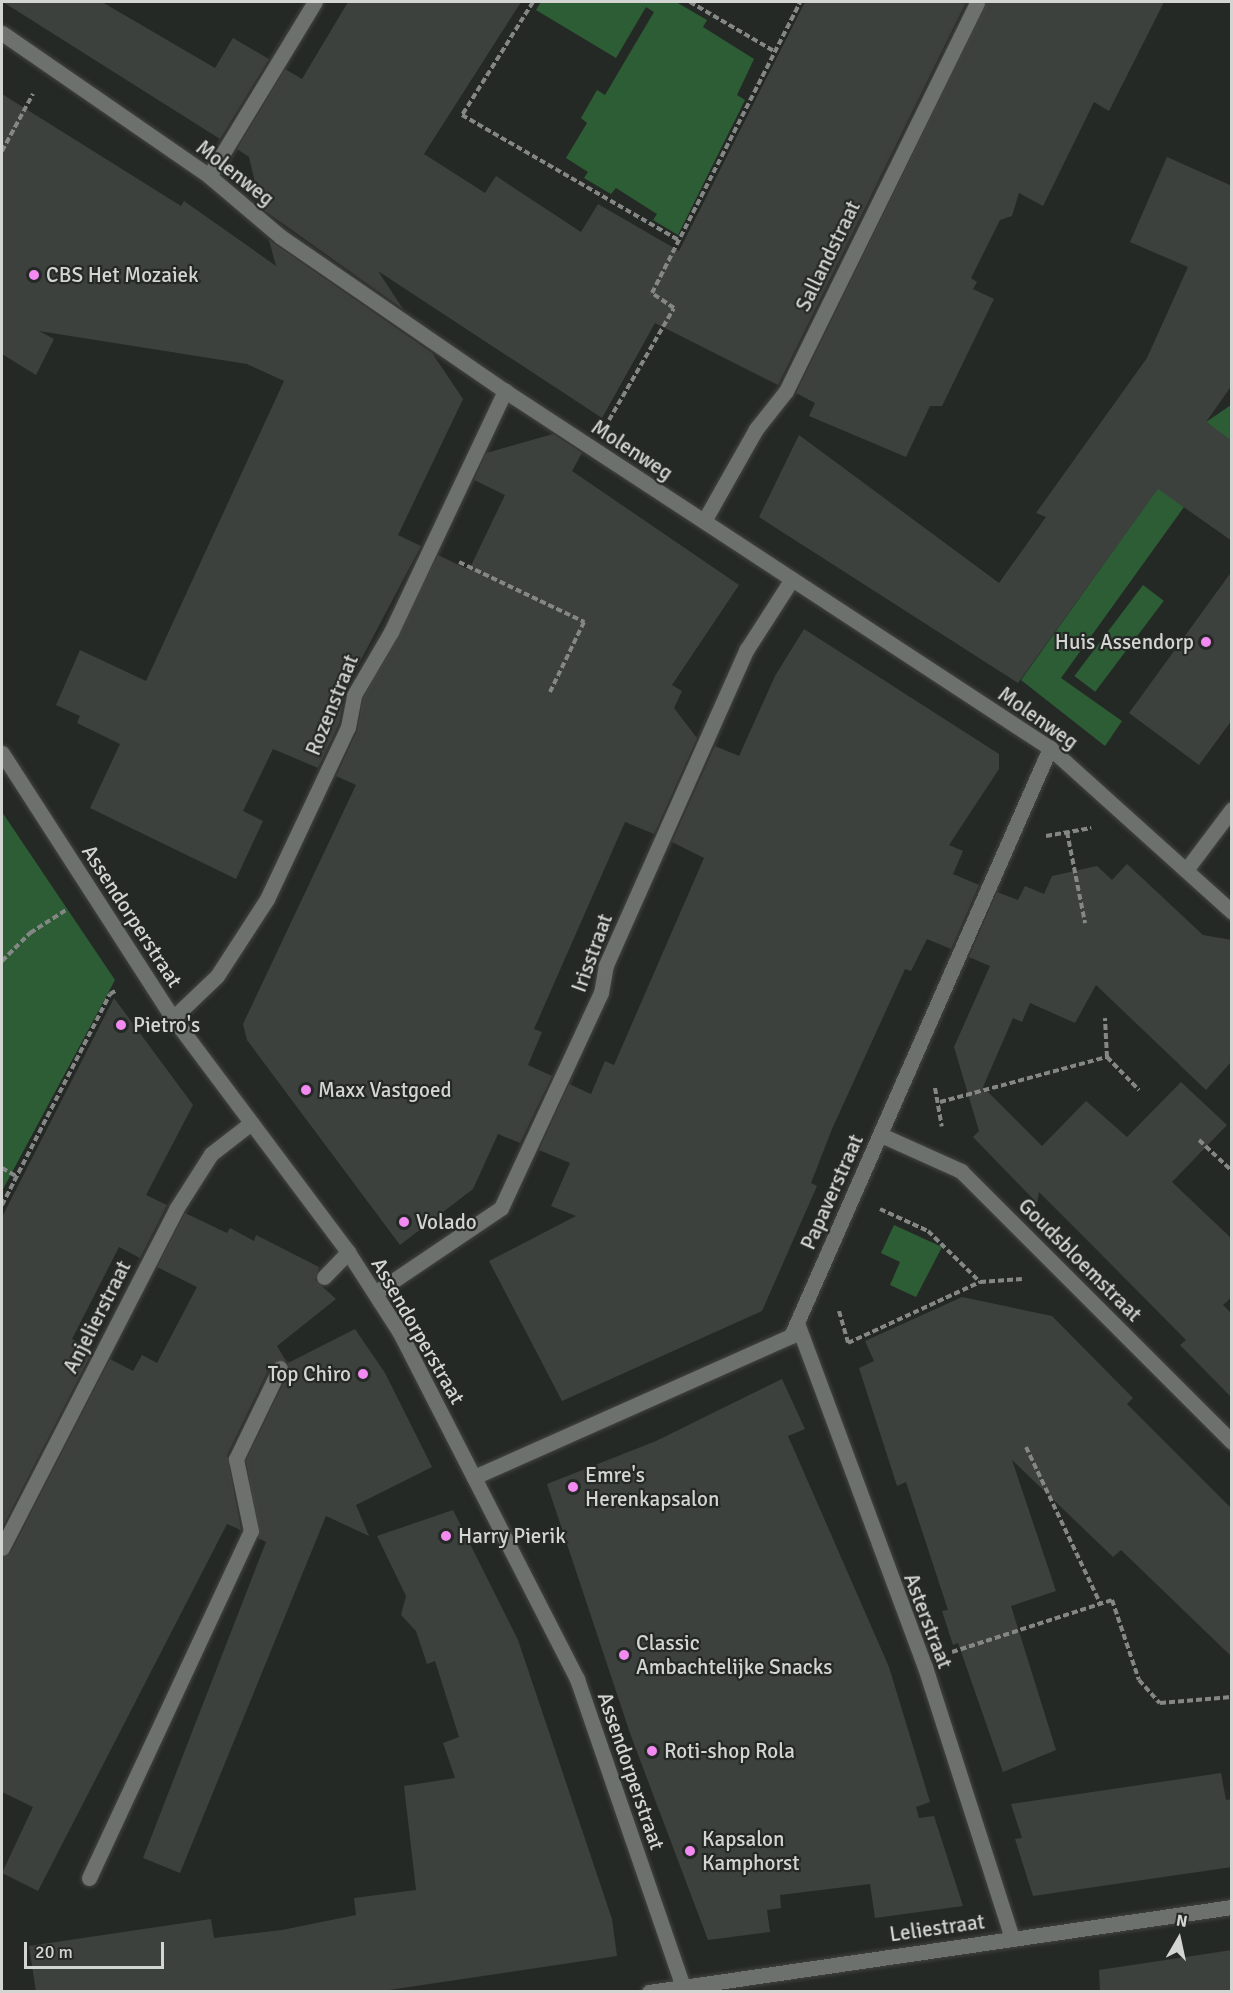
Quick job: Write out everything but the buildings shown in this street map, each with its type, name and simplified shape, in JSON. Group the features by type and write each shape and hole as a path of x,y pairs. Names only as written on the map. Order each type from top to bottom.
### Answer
{"street":[{"path":"209,176 315,2"},
{"name":"Sallandstraat","path":"704,521 756,429 786,391 977,2"},
{"name":"Molenweg","path":"2,33 209,176 281,237 505,391 1050,748 1232,912"},
{"name":"Rozenstraat","path":"173,1018 217,976 267,899 348,727 354,695 431,549 505,391"},
{"name":"Irisstraat","path":"375,1293 501,1208 601,993 606,965 747,649 792,579"},
{"name":"Papaverstraat","path":"474,1477 791,1336 1050,748"},
{"name":"Assendorperstraat","path":"2,753 173,1018 348,1252 375,1293 474,1477 577,1679 684,1989"},
{"path":"1186,870 1232,809"},
{"name":"Anjelierstraat","path":"2,1548 176,1209 211,1154 251,1123"},
{"name":"Goudsbloemstraat","path":"881,1135 961,1171 1232,1442"},
{"path":"324,1277 348,1252"},
{"name":"Asterstraat","path":"797,1323 923,1661 1012,1938"},
{"path":"89,1878 251,1531 236,1459 280,1368"},
{"name":"Leliestraat","path":"649,1992 684,1989 1012,1938 1232,1907"}],"path":[{"path":"533,2 462,116 680,241"},
{"path":"690,2 774,51"},
{"path":"592,449 674,308 652,293 800,2"},
{"path":"2,151 49,66"},
{"path":"431,549 584,622 550,692"},
{"path":"1008,843 1130,820"},
{"path":"1067,832 1085,924"},
{"path":"2,961 30,933 68,910"},
{"path":"2,1205 110,994 126,985"},
{"path":"1105,1018 1107,1057 1139,1090"},
{"path":"915,1055 938,1065 934,1083 945,1120 928,1156"},
{"path":"940,1102 1107,1057"},
{"path":"1199,1140 1232,1171"},
{"path":"2,1168 16,1176"},
{"path":"837,1305 848,1342 980,1282 928,1231 879,1209 874,1220"},
{"path":"1026,1447 1100,1603"},
{"path":"923,1661 1112,1600 1139,1680 1160,1703 1232,1697"}],"green space":[{"path":"541,2 676,2 707,20 703,27 754,59 737,95 745,100 678,235 653,220 657,214 616,188 611,194 584,178 588,172 566,158 587,123 581,118 597,90 605,95 654,12 646,7 616,58 536,10"},
{"path":"1231,405 1231,441 1206,422"},
{"path":"1158,488 1184,507 1061,678 1122,721 1105,746 1021,680"},
{"path":"1143,585 1164,601 1095,692 1074,676"},
{"path":"2,812 115,980 2,1191"},
{"path":"894,1225 942,1247 916,1297 890,1285 900,1262 881,1253"}],"place":[{"name":"CBS Het Mozaiek","path":"34,275"},
{"name":"Huis Assendorp","path":"1206,642"},
{"name":"Pietro's","path":"121,1025"},
{"name":"Maxx Vastgoed","path":"306,1090"},
{"name":"Volado","path":"404,1222"},
{"name":"Top Chiro","path":"363,1374"},
{"name":"Emre's Herenkapsalon","path":"573,1487"},
{"name":"Harry Pierik","path":"446,1536"},
{"name":"Classic Ambachtelijke Snacks","path":"624,1655"},
{"name":"Roti-shop Rola","path":"652,1751"},
{"name":"Kapsalon Kamphorst","path":"690,1851"}]}
